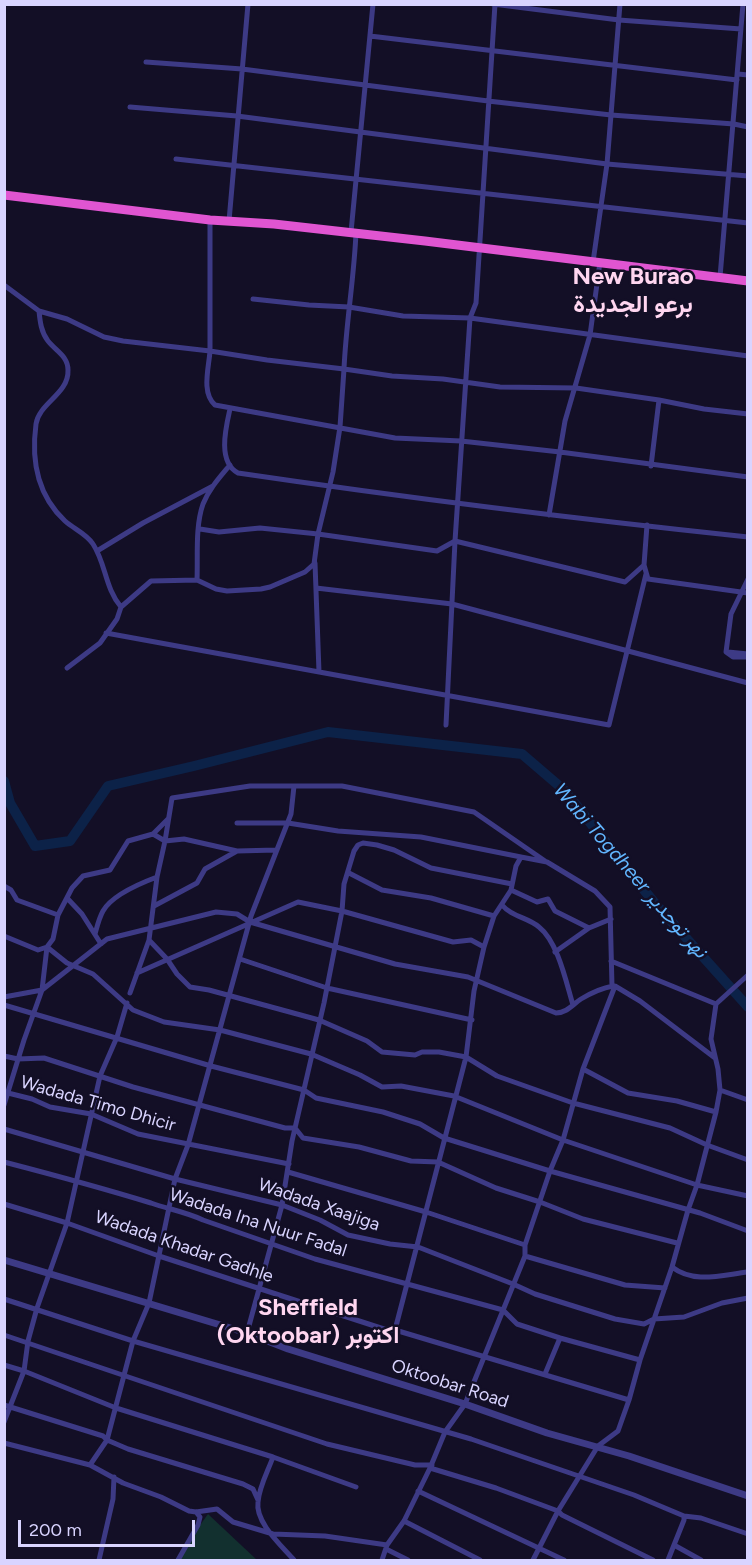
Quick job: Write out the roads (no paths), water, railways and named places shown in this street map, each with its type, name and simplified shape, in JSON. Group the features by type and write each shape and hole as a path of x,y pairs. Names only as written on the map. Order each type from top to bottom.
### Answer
{"highway":[{"path":"4,195 210,220 353,233 747,280"}],"street":[{"path":"229,221 248,4"},
{"path":"319,672 315,562 318,534 340,427 346,323 354,266 356,179 374,4"},
{"path":"549,514 565,421 590,335 620,4"},
{"path":"720,277 743,4"},
{"path":"446,725 461,441 470,318 476,303 494,5 619,20 741,29"},
{"path":"370,36 615,66 738,77 747,75"},
{"path":"146,62 242,69 488,101 747,127"},
{"path":"130,106 237,116 607,164 747,176"},
{"path":"176,159 747,223"},
{"path":"210,220 210,351 207,392 209,400 214,405 395,438 461,441 747,477"},
{"path":"4,285 39,311 67,319 114,340 392,376 443,379 500,387 576,388 747,414"},
{"path":"252,299 349,307 403,316 470,318 747,356"},
{"path":"39,311 41,327 47,339 62,353 69,368 65,384 37,422 35,472 56,510 69,524 91,540 114,599 121,607"},
{"path":"651,466 659,400"},
{"path":"230,409 223,444 230,465 238,473 329,487 747,537"},
{"path":"197,580 203,504 213,486 230,465"},
{"path":"97,551 213,486"},
{"path":"647,525 644,565 648,579 744,593"},
{"path":"200,529 219,532 260,528 437,550 455,541 625,582 644,565"},
{"path":"68,668 100,643 117,619 121,607 151,581 197,580 216,589 227,591 270,587 305,572 315,562"},
{"path":"106,633 609,724 646,574"},
{"path":"747,579 744,593 731,614 726,652 733,657 747,656"},
{"path":"316,588 452,604 747,683"},
{"path":"130,993 149,940 157,877 172,798 250,786 342,786 474,812 547,862 595,891 610,906 613,986 584,1069 563,1140 525,1245 525,1256 465,1404 445,1432 404,1521 387,1547 382,1560"},
{"path":"90,1465 107,1440 134,1341 149,1303 176,1179 211,1066 250,922 288,823 294,786"},
{"path":"4,936 38,950 46,947 53,939 58,915 72,888 83,876 110,870 128,840 153,834 168,819"},
{"path":"237,823 288,823 338,831 422,837 547,862"},
{"path":"153,834 165,841 184,839 237,851 276,850"},
{"path":"247,1333 282,1205 295,1128 342,911 343,891 354,851 358,845 366,843 394,850 431,868 511,887 537,902 548,899 555,911 589,928"},
{"path":"154,906 196,883 205,870 237,851"},
{"path":"395,1330 466,1057 476,981 484,947 494,916 511,887 521,857"},
{"path":"349,873 382,890 431,898 494,916"},
{"path":"95,934 104,909 136,885 157,877"},
{"path":"4,886 11,890 17,900 58,915"},
{"path":"67,898 82,915 101,944"},
{"path":"137,973 298,902 342,911 453,942 471,940 484,947"},
{"path":"502,905 509,913 539,927 549,937 573,1005"},
{"path":"4,997 42,990 107,939 216,912 237,914 250,922 395,964 468,978 556,1013 562,1013 593,993 613,986 640,1001 716,1058"},
{"path":"555,952 589,928 611,919"},
{"path":"149,940 190,987 209,990 319,1020 368,1041 382,1052 414,1055 422,1052 439,1052 466,1057 497,1076 573,1103 670,1128 747,1160"},
{"path":"46,947 66,963 93,974 141,1015 164,1022 220,1030 311,1054 382,1087 401,1086 454,1096 563,1140 698,1185 747,1196"},
{"path":"4,1105 6,1093 42,990 46,947"},
{"path":"240,959 327,988 472,1020"},
{"path":"611,961 716,1004"},
{"path":"533,1560 558,1511 598,1446 618,1431 672,1267 677,1243 698,1185 716,1112 720,1090 711,1039 716,1004 747,975"},
{"path":"4,1422 8,1406 24,1371 28,1341 37,1308 67,1223 100,1076 117,1037 127,1003"},
{"path":"4,1005 211,1066 304,1090 316,1098 383,1112 411,1121 444,1138 550,1172 688,1210 747,1231"},
{"path":"4,1056 18,1059 44,1058 133,1087 285,1128 295,1128"},
{"path":"584,1069 628,1092 677,1101 716,1112"},
{"path":"720,1090 747,1100"},
{"name":"Wadada Timo Dhicir","path":"6,1093 32,1099 50,1107 91,1114 138,1134 289,1164"},
{"path":"295,1128 303,1138 359,1147 411,1161 438,1162 496,1188 582,1219 677,1243"},
{"name":"Wadada Xaajiga","path":"4,1129 176,1179 282,1205 348,1234 390,1244 418,1247 535,1294 615,1319 644,1324 654,1319 684,1317 722,1303 747,1298"},
{"name":"Wadada Ina Nuur Fadal","path":"4,1162 78,1180 189,1213 315,1259 407,1286 503,1310"},
{"path":"288,1172 426,1212 525,1245"},
{"name":"Wadada Khadar Gadhle","path":"4,1204 387,1330 395,1330 629,1400"},
{"path":"525,1256 625,1285 665,1288"},
{"name":"Oktoobar Road","path":"4,1260 247,1333 288,1349 465,1404 547,1433 598,1446 747,1496"},
{"path":"672,1267 690,1277 701,1278 747,1272"},
{"path":"4,1299 134,1341 445,1432 643,1499 684,1516 701,1518 747,1534"},
{"path":"503,1310 517,1324 640,1360"},
{"path":"4,1335 28,1341 327,1444 415,1465 431,1466 496,1488 558,1511 653,1560"},
{"path":"545,1374 560,1338"},
{"path":"4,1365 116,1408 273,1457 356,1487"},
{"path":"8,1406 103,1436 128,1449 243,1484 253,1489 258,1500"},
{"path":"4,1443 90,1465 132,1487 161,1497 189,1511 217,1509 233,1522 273,1534 326,1536 387,1547 408,1560"},
{"path":"273,1457 258,1500 258,1509 262,1522 294,1560"},
{"path":"99,1560 113,1499 114,1477"},
{"path":"418,1491 564,1560"},
{"path":"178,1560 198,1525 200,1517 196,1512"},
{"path":"668,1560 684,1516"},
{"path":"404,1521 480,1560"},
{"path":"674,1545 693,1558 701,1560"}],"waterway":[{"name":"Wabi Togdheer نهر توجدير","path":"4,781 10,803 35,846 70,841 108,786 328,732 522,754 564,790 653,901 748,1007"}],"district":[{"name":"New Burao برعو الجديدة","path":"633,291"},
{"name":"Sheffield (Oktoobar) اكتوبر","path":"308,1322"}]}
